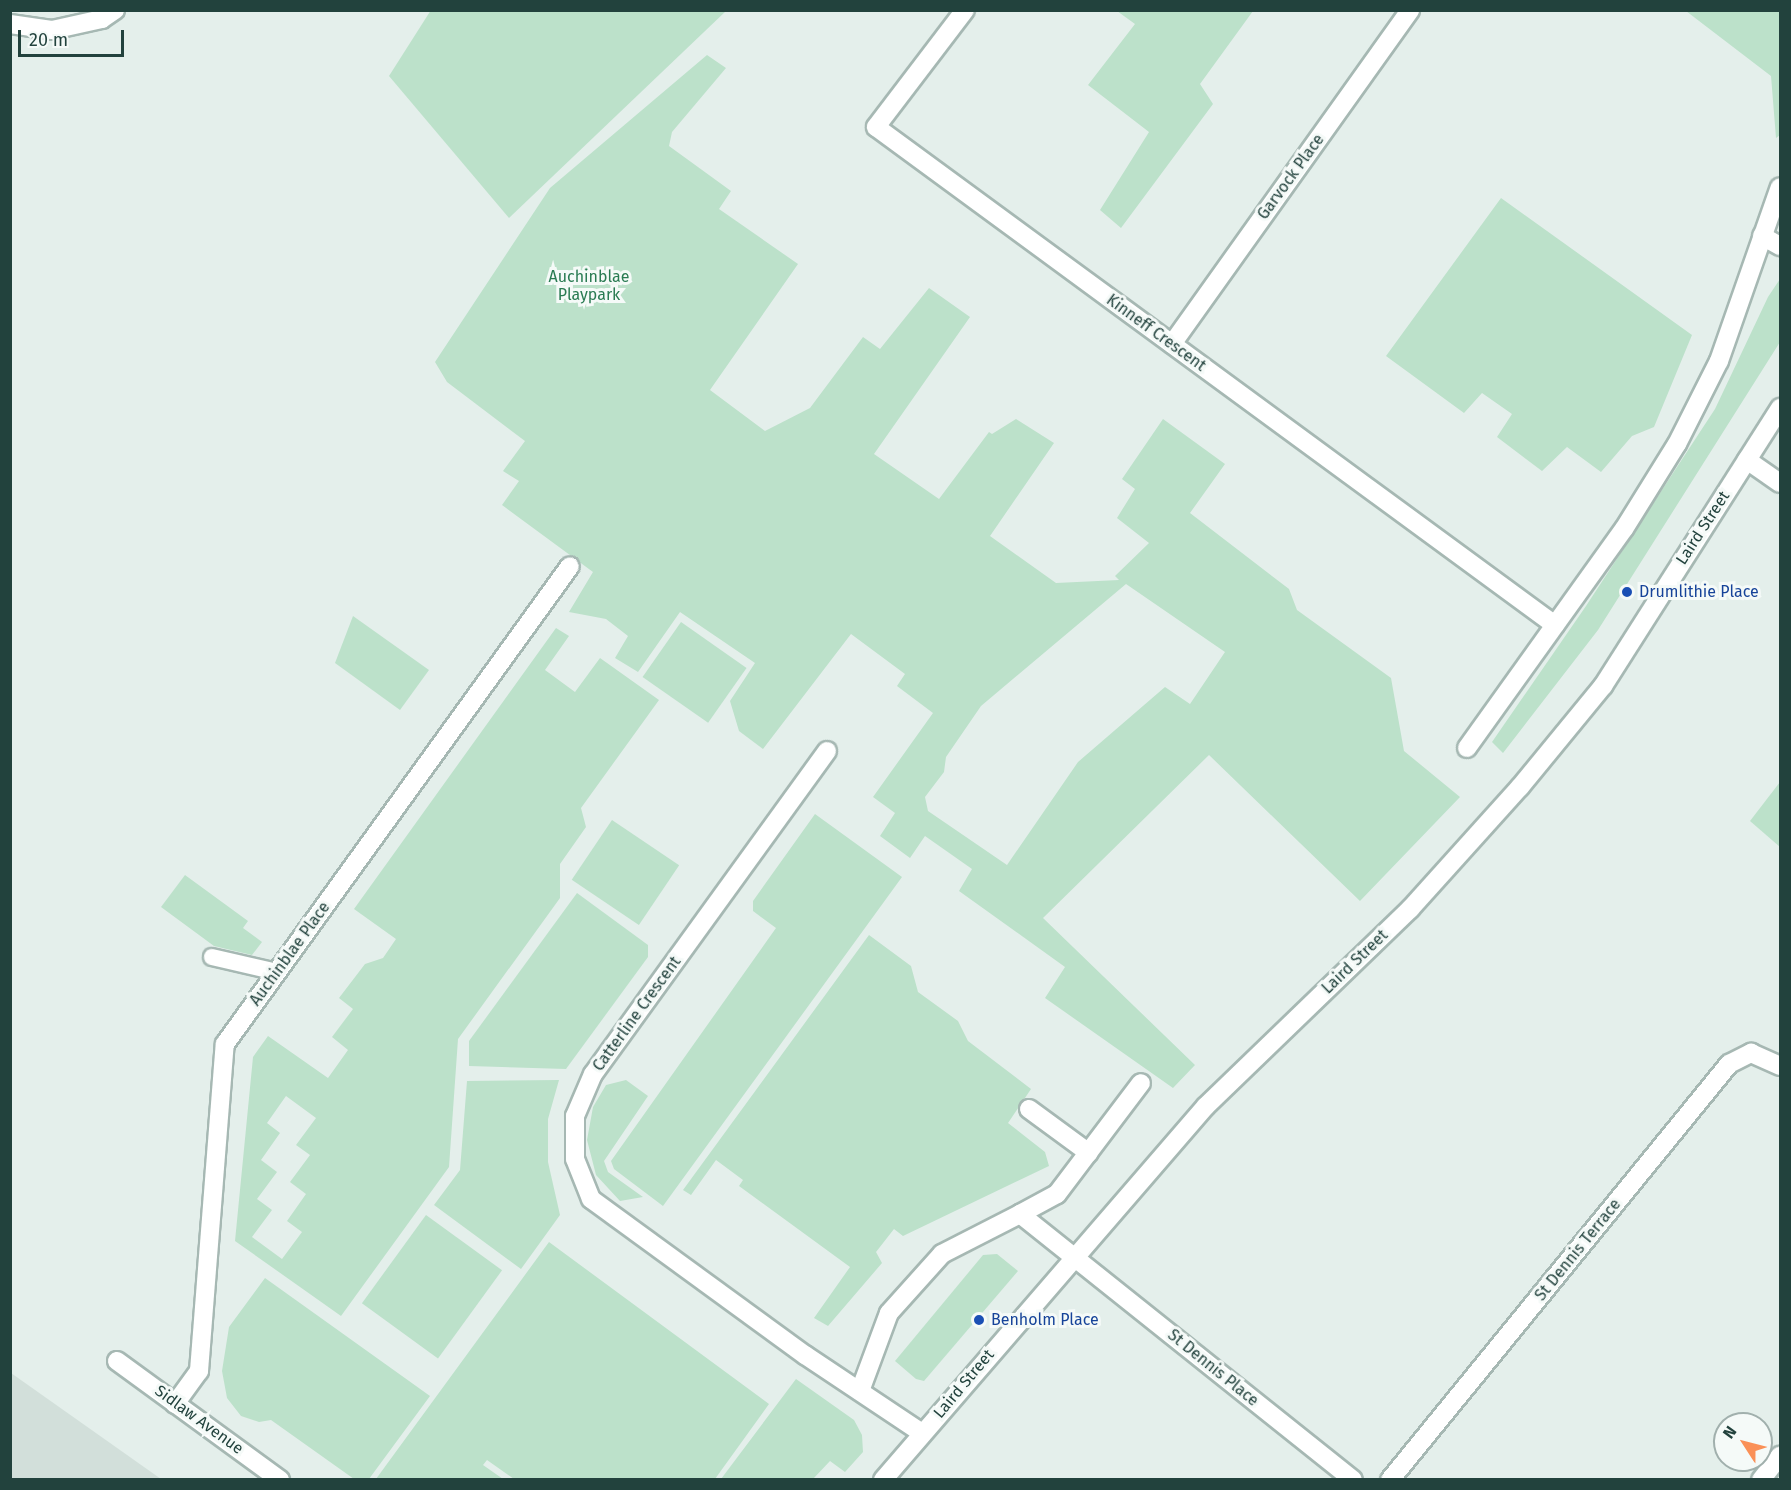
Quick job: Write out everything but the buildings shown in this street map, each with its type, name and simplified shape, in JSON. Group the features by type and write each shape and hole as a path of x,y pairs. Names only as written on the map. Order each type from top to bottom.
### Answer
{"street":[{"path":"10,24 52,30 102,19 115,10"},
{"name":"Kinneff Crescent","path":"965,10 876,127 1555,625"},
{"name":"Garvock Place","path":"1172,344 1410,10"},
{"path":"1467,748 1624,529 1677,444 1719,361 1780,187"},
{"path":"1762,236 1780,246"},
{"name":"Laird Street","path":"883,1479 1073,1256 1206,1106 1410,909 1520,787 1602,686 1780,408"},
{"path":"1748,460 1780,483"},
{"name":"Auchinblae Place","path":"175,1404 199,1371 225,1044 570,566"},
{"name":"Catterline Crescent","path":"827,751 593,1074 575,1116 575,1159 591,1199 922,1433"},
{"name":"St Dennis Terrace","path":"1390,1479 1729,1064 1751,1053 1780,1066"},
{"path":"860,1391 889,1313 942,1254 1057,1194 1142,1083"},
{"path":"1029,1109 1089,1153"},
{"path":"1020,1214 1073,1256"},
{"name":"St Dennis Place","path":"1073,1256 1353,1479"},
{"name":"Sidlaw Avenue","path":"117,1361 280,1479"},
{"path":"1761,1479 1780,1456"}],"lane":[{"path":"212,957 277,972"}],"shaded area":[{"path":"11,1373 161,1479 11,1479"}],"green space":[{"path":"431,10 726,11 509,218 389,76"},
{"path":"1117,11 1253,11 1200,84 1213,104 1121,228 1100,210 1149,132 1088,85 1135,24"},
{"path":"1686,11 1780,11 1780,135 1776,138 1771,76"},
{"name":"Auchinblae Playpark","path":"707,55 726,68 672,132 669,146 731,191 719,209 798,264 710,390 765,431 810,408 863,337 880,349 929,288 970,317 874,454 939,499 989,432 992,434 1016,419 1054,443 990,536 1056,583 1119,580 1115,576 1149,543 1117,518 1135,489 1122,479 1163,419 1225,464 1190,513 1289,589 1297,610 1391,678 1404,751 1460,797 1360,901 1209,755 1043,918 1195,1065 1173,1088 1045,998 1065,967 959,891 972,869 925,836 910,858 880,836 895,813 873,797 933,713 897,686 905,674 851,634 763,749 739,731 730,701 755,663 680,612 638,672 615,658 628,636 606,619 569,612 593,572 502,505 519,481 503,471 525,441 447,382 435,362 550,188","holes":["1126,584 1225,652 1190,704 1165,687 1078,762 1007,865 928,811 925,797 944,772 946,757 981,706"]},
{"path":"1501,198 1692,335 1654,427 1632,436 1601,472 1567,447 1542,471 1497,437 1512,414 1482,393 1464,413 1386,356"},
{"path":"1780,279 1780,342 1598,630 1503,753 1492,742 1586,606 1715,409 1768,297"},
{"path":"353,616 429,670 400,710 335,663"},
{"path":"681,622 747,668 708,723 643,677"},
{"path":"556,628 569,636 545,670 575,692 600,658 659,700 581,808 586,827 560,864 560,898 458,1039 449,1167 341,1316 235,1241 253,1057 268,1036 328,1078 348,1050 332,1037 353,1009 339,998 365,964 383,958 396,939 354,909","holes":["286,1096 316,1118 296,1145 310,1155 290,1182 306,1194 287,1221 302,1232 282,1259 252,1237 272,1210 257,1199 277,1172 261,1160 280,1133 267,1123"]},
{"path":"1780,782 1780,847 1750,821"},
{"path":"815,814 902,877 663,1206 614,1169 611,1161 776,928 753,911 753,901"},
{"path":"612,820 679,865 639,925 572,880"},
{"path":"185,875 248,921 243,928 262,942 252,955 214,946 161,907"},
{"path":"577,893 648,945 648,957 566,1069 469,1066 469,1041"},
{"path":"869,935 911,966 918,992 958,1021 968,1041 1031,1089 1008,1123 1045,1152 1049,1166 903,1236 894,1229 876,1252 882,1263 828,1326 814,1318 850,1267 739,1186 743,1180 716,1160 691,1195 683,1190"},
{"path":"559,1080 548,1119 548,1162 560,1215 521,1269 434,1205 460,1170 467,1081"},
{"path":"626,1080 648,1096 604,1161 608,1172 643,1197 620,1201 596,1175 587,1140 593,1107 606,1085"},
{"path":"426,1215 502,1270 438,1358 362,1303"},
{"path":"549,1242 769,1404 715,1479 514,1479 487,1460 483,1465 503,1479 376,1479"},
{"path":"997,1254 1018,1271 924,1381 916,1379 895,1361 983,1255"},
{"path":"265,1278 430,1396 369,1479 354,1479 271,1420 259,1422 241,1416 227,1398 222,1371 229,1327"},
{"path":"796,1379 854,1420 862,1435 863,1452 845,1472 830,1461 813,1479 721,1479"}],"place":[{"name":"Drumlithie Place","path":"1627,592"},
{"name":"Benholm Place","path":"979,1320"}]}
